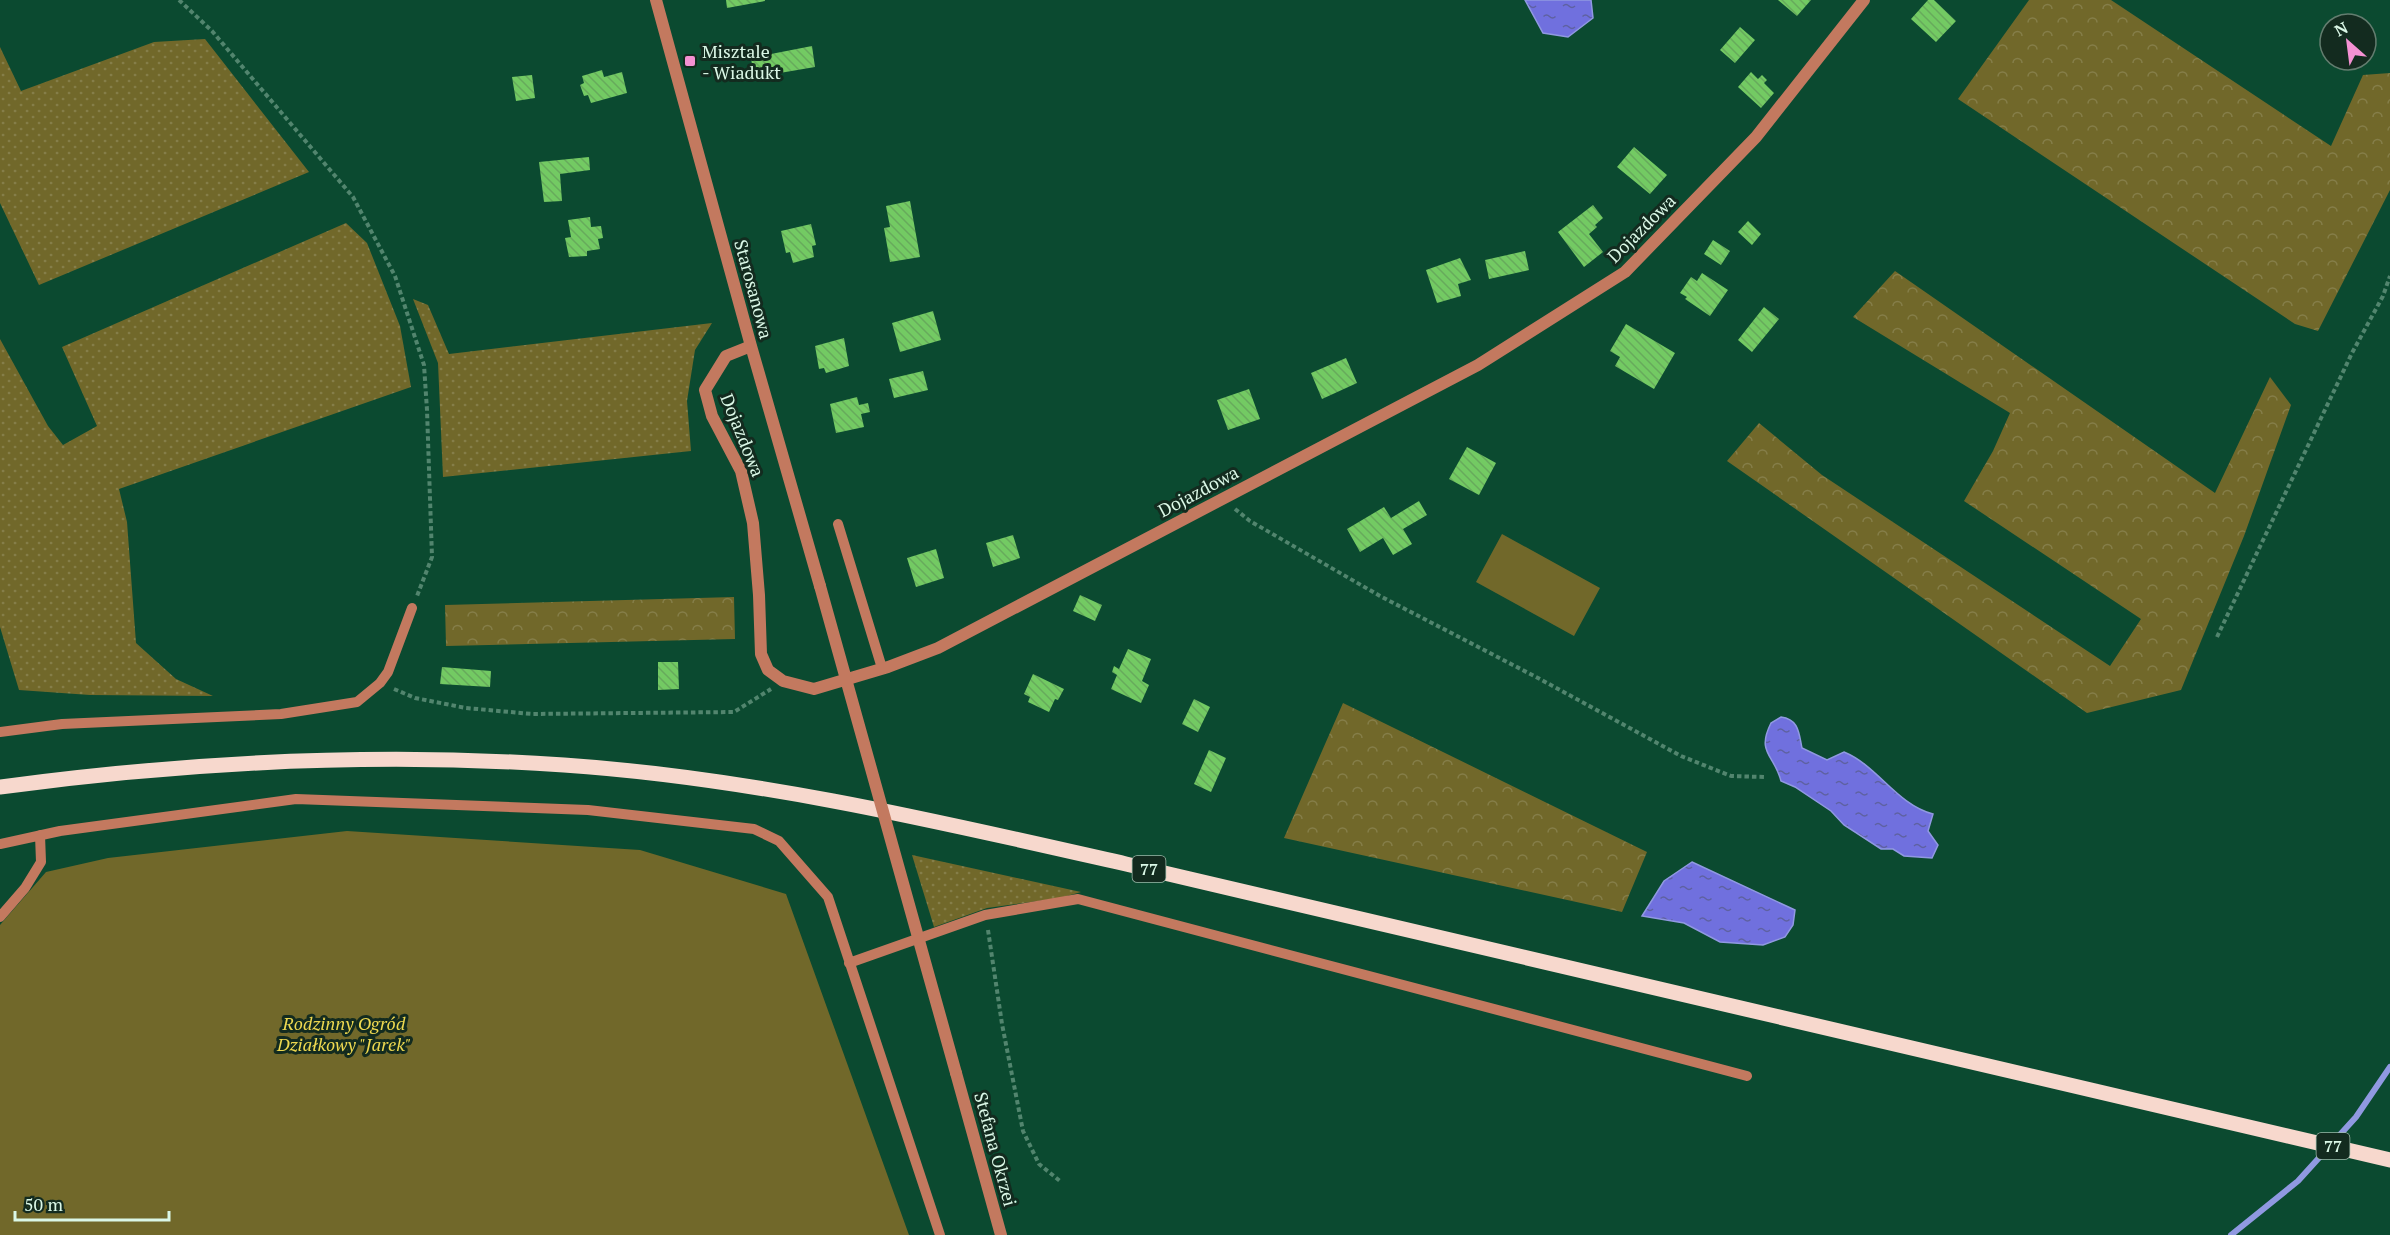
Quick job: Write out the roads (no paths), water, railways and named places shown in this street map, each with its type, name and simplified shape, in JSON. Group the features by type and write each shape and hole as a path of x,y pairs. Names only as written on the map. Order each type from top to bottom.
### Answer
{"main road":[{"name":"77","path":"0,787 99,774 212,764 316,759 422,759 565,765 672,776 803,795 930,819 1126,864 2388,1159"}],"street":[{"name":"Starosanowa","path":"656,0 956,1073"},
{"name":"Dojazdowa","path":"751,346 726,356 705,390 712,416 741,471 753,523 761,654 768,670 783,681 814,689 938,648 1478,365 1625,272 1756,137 1864,0"},
{"name":"Stefana Okrzei","path":"956,1073 1001,1235"}],"lane":[{"path":"838,524 882,668"},
{"path":"0,732 62,724 281,714 357,702 380,683 388,672 412,608"},
{"path":"0,844 40,835 296,799 588,810 754,829 779,841 828,897 940,1235"},
{"path":"0,916 25,888 41,862 40,835"},
{"path":"849,963 985,915 1078,899 1748,1076"}],"water":[{"path":"1525,0 1591,0 1593,18 1568,37 1543,33"},
{"path":"1781,717 1795,724 1802,748 1827,760 1844,752 1856,758 1908,802 1933,814 1928,831 1938,845 1932,858 1904,856 1893,849 1881,849 1844,825 1831,811 1795,787 1781,781 1765,741 1771,723"},
{"path":"1692,862 1795,910 1793,925 1785,937 1763,945 1720,942 1684,923 1642,916 1664,881"}],"waterway":[{"path":"2231,1235 2298,1181 2356,1117 2390,1067"}],"place":[{"name":"Misztale - Wiadukt","path":"690,61"}],"park label":[{"name":"Rodzinny Ogród Działkowy \"Jarek\"","path":"344,1033"}]}
